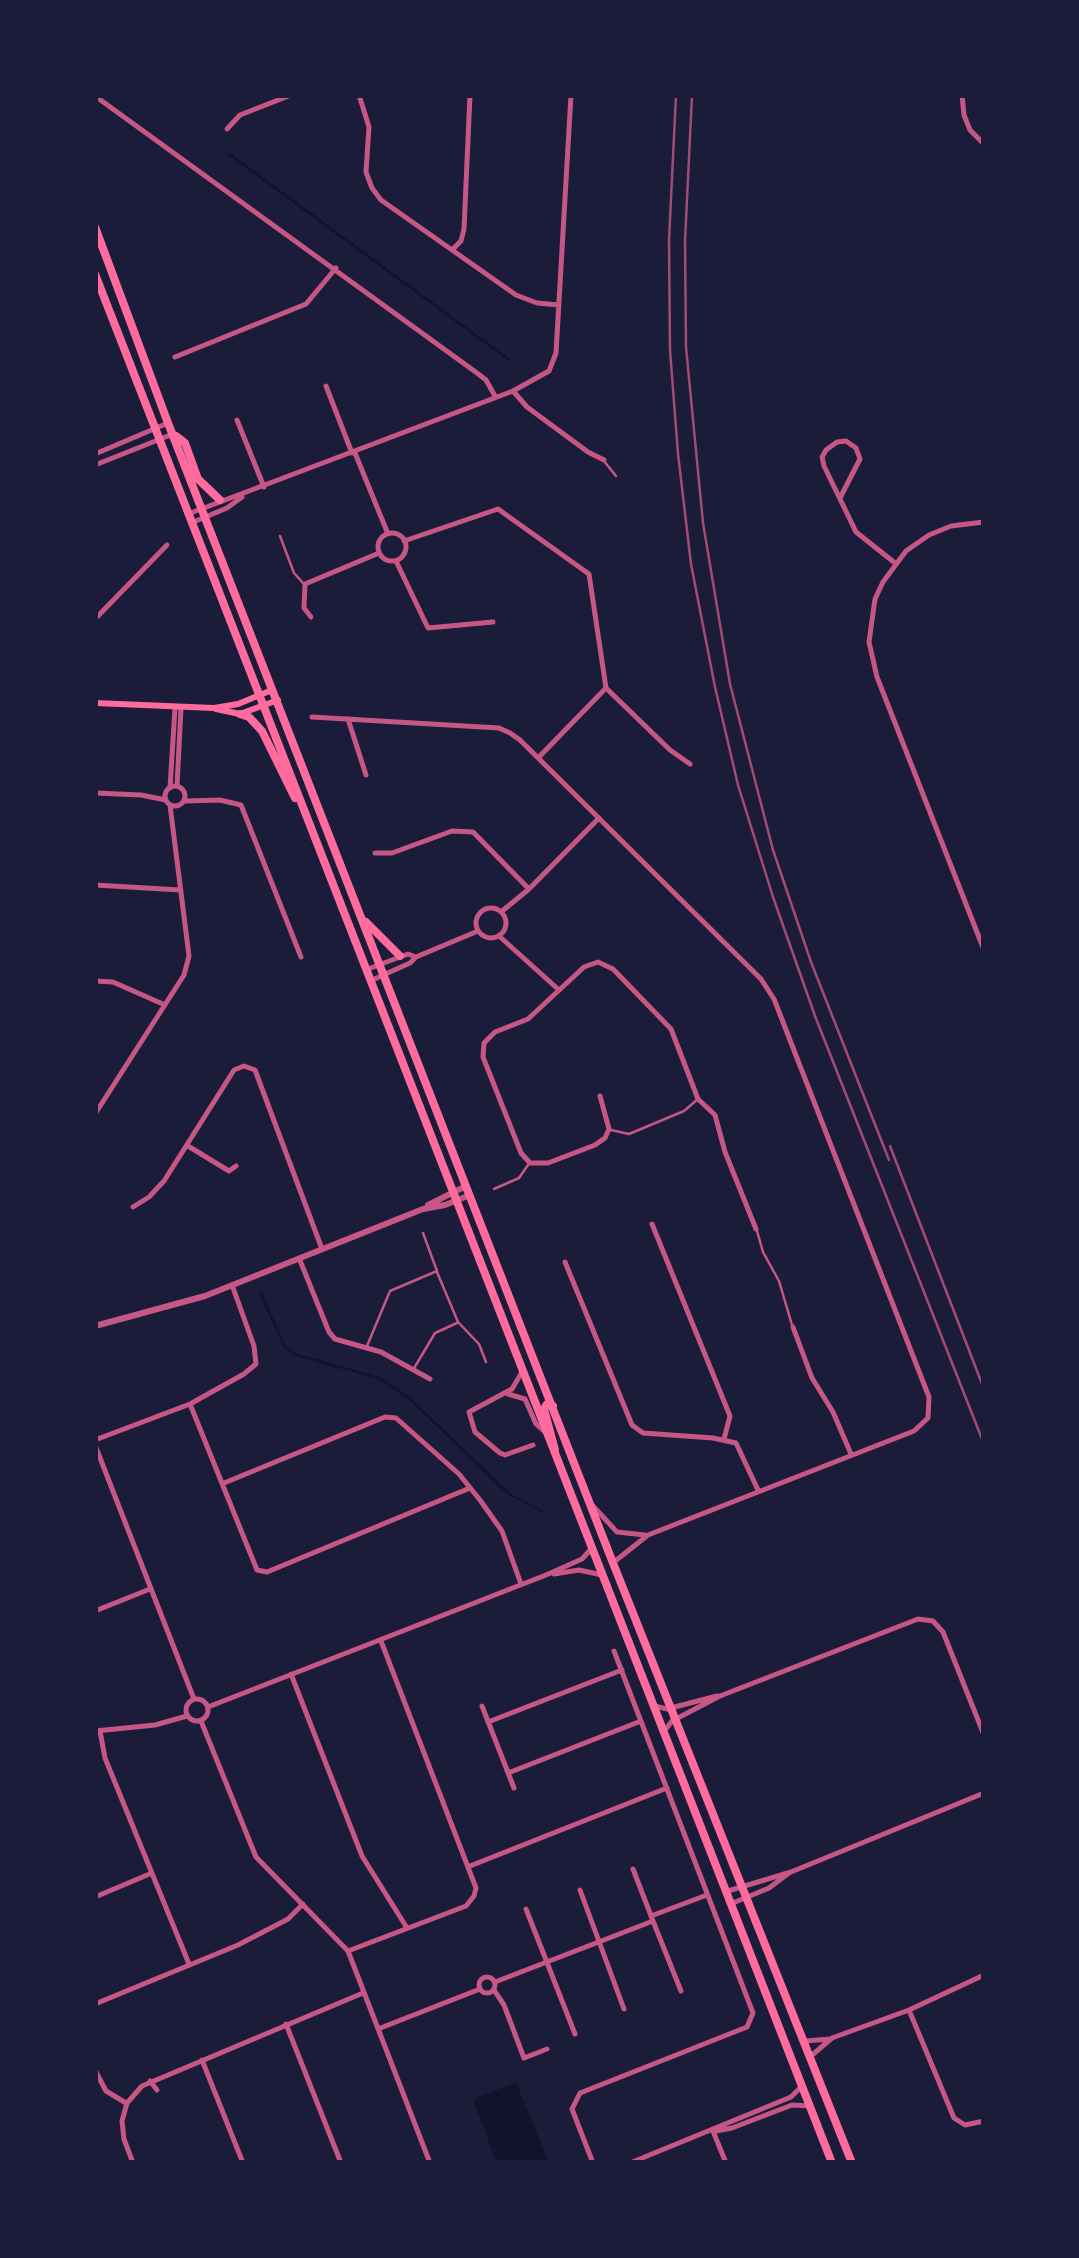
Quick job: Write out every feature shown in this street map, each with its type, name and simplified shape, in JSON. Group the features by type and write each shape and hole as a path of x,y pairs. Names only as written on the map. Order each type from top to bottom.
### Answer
{"main road":[{"path":"95,227 384,976 852,2163"},
{"path":"95,274 832,2163"},
{"path":"95,287 103,296"},
{"path":"173,434 186,444 198,478 220,500"},
{"path":"214,708 273,689"},
{"path":"240,714 278,700"},
{"path":"95,703 214,708 249,718 262,731 290,792 301,806"},
{"path":"362,919 400,956"},
{"path":"554,1406 547,1404 544,1409 553,1433 556,1459"}],"street":[{"path":"227,129 240,115 291,95"},
{"path":"360,95 369,127 366,172 381,200 516,295 537,303 559,305"},
{"path":"452,250 461,241 464,229 470,95"},
{"path":"189,519 513,391 550,371 556,354 571,95"},
{"path":"962,95 970,130 984,144"},
{"path":"95,96 486,380 495,397"},
{"path":"175,357 306,304 336,268"},
{"path":"326,386 388,534"},
{"path":"513,391 527,407 604,460"},
{"path":"238,420 264,487"},
{"path":"95,454 168,423"},
{"path":"95,465 173,434"},
{"path":"840,498 860,459 856,448 846,442 832,444 822,458 840,498 856,532 895,563"},
{"path":"204,513 220,500 244,495"},
{"path":"404,541 498,509 589,574 606,688 670,750 690,764"},
{"path":"984,522 951,526 929,535 895,563 875,599 870,622 877,678 984,950"},
{"path":"388,534 397,534 404,541 405,551 396,561 386,561 379,554 380,539 388,534"},
{"path":"95,619 168,545"},
{"path":"311,617 304,608 304,584 379,554"},
{"path":"396,561 428,628 493,622"},
{"path":"538,758 606,688"},
{"path":"95,1114 184,976 189,956 174,832 176,801 171,789 178,708"},
{"path":"312,717 499,728 520,740 768,989 929,1396 928,1418 914,1431 648,1534 614,1563"},
{"path":"348,719 366,775"},
{"path":"140,794 171,789"},
{"path":"171,789 176,801"},
{"path":"95,793 140,794 176,801 233,801 246,812 302,957"},
{"path":"501,912 599,818"},
{"path":"374,853 392,853 452,831 473,832 529,889"},
{"path":"95,885 180,890"},
{"path":"483,910 501,912 506,924 499,936 490,938 478,931 476,917 483,910"},
{"path":"370,981 478,931"},
{"path":"499,936 559,990"},
{"path":"366,970 400,956 416,957"},
{"path":"600,1096 609,1129 595,1145 548,1164 530,1163 521,1153 483,1057 484,1043 495,1032 540,1010 584,968 598,962 613,969 671,1029 698,1099 714,1115 756,1229"},
{"path":"95,981 113,982 165,1005"},
{"path":"133,1207 164,1181 234,1070 244,1066 255,1070 322,1249"},
{"path":"188,1146 229,1171 236,1166"},
{"path":"95,1326 232,1286 468,1190"},
{"path":"652,1224 730,1416 724,1439"},
{"path":"299,1258 329,1332 343,1343 382,1352 430,1379"},
{"path":"565,1262 632,1425 644,1433 736,1443 758,1490"},
{"path":"194,1700 95,1443 190,1404 256,1364 254,1346 232,1286"},
{"path":"792,1327 850,1454"},
{"path":"522,1372 506,1394 469,1412 475,1432 505,1456 533,1445"},
{"path":"506,1394 525,1400 536,1424 545,1432"},
{"path":"190,1404 257,1570 268,1572 470,1488"},
{"path":"224,1483 385,1417 396,1418 470,1488 502,1531 521,1584"},
{"path":"593,1505 622,1534 648,1534"},
{"path":"208,1707 546,1575 582,1559 592,1548"},
{"path":"546,1575 579,1570 602,1575"},
{"path":"95,1611 150,1590"},
{"path":"665,1730 676,1719 720,1696 918,1619 933,1621 943,1632 984,1735"},
{"path":"348,1951 470,1902 476,1888 381,1640"},
{"path":"593,2163 572,2108 580,2093 747,2027 753,2012 614,1651"},
{"path":"488,1722 622,1670"},
{"path":"291,1674 362,1856 407,1928"},
{"path":"655,1706 672,1708 720,1696"},
{"path":"187,1716 187,1706 194,1700 201,1700 208,1707"},
{"path":"482,1706 514,1788"},
{"path":"187,1716 195,1722 202,1721 208,1707"},
{"path":"187,1716 155,1725 98,1731 105,1758 189,1964"},
{"path":"202,1721 256,1857 348,1951 430,2163"},
{"path":"508,1773 641,1721"},
{"path":"470,1866 668,1788"},
{"path":"728,1891 791,1872 984,1792"},
{"path":"633,1869 681,1991"},
{"path":"732,1903 770,1888 791,1872"},
{"path":"95,1897 152,1874"},
{"path":"580,1890 624,2008"},
{"path":"480,1988 485,1993 547,1962 708,1895"},
{"path":"95,2004 268,1930 288,1919 303,1904"},
{"path":"526,1909 575,2034"},
{"path":"805,2041 832,2038 909,2010 984,1975"},
{"path":"480,1988 481,1979 492,1978 524,2058 547,2049"},
{"path":"378,2030 480,1988"},
{"path":"133,2163 122,2130 127,2103 150,2081 363,1994"},
{"path":"909,2010 954,2118 965,2125 984,2121"},
{"path":"286,2024 341,2163"},
{"path":"811,2056 832,2038"},
{"path":"202,2060 242,2163"},
{"path":"95,2070 106,2091 127,2103"},
{"path":"150,2081 157,2090"},
{"path":"630,2163 791,2097 802,2086"},
{"path":"714,2131 795,2104 810,2106"},
{"path":"714,2131 726,2163"}],"lane":[{"path":"604,460 616,476"},
{"path":"280,536 294,573 304,584"},
{"path":"609,1129 630,1134 684,1111 698,1099"},
{"path":"494,1190 519,1178 530,1163"},
{"path":"756,1229 763,1252 779,1280 792,1327"},
{"path":"423,1233 458,1322 479,1344 486,1362"},
{"path":"367,1348 390,1291 437,1271"},
{"path":"412,1371 435,1333 458,1322"}],"shaded area":[{"path":"514,2083 549,2163 497,2163 474,2102"}],"waterway":[{"path":"229,154 508,359"},
{"path":"260,1292 285,1347 294,1354 379,1378 409,1398 509,1494 542,1511"}],"railway":[{"path":"676,95 669,240 670,350 691,564 715,687 738,785 815,1016 984,1444"},
{"path":"692,95 685,241 686,347 703,523 730,684 773,850 811,962 889,1160"},
{"path":"890,1146 984,1389"}]}
